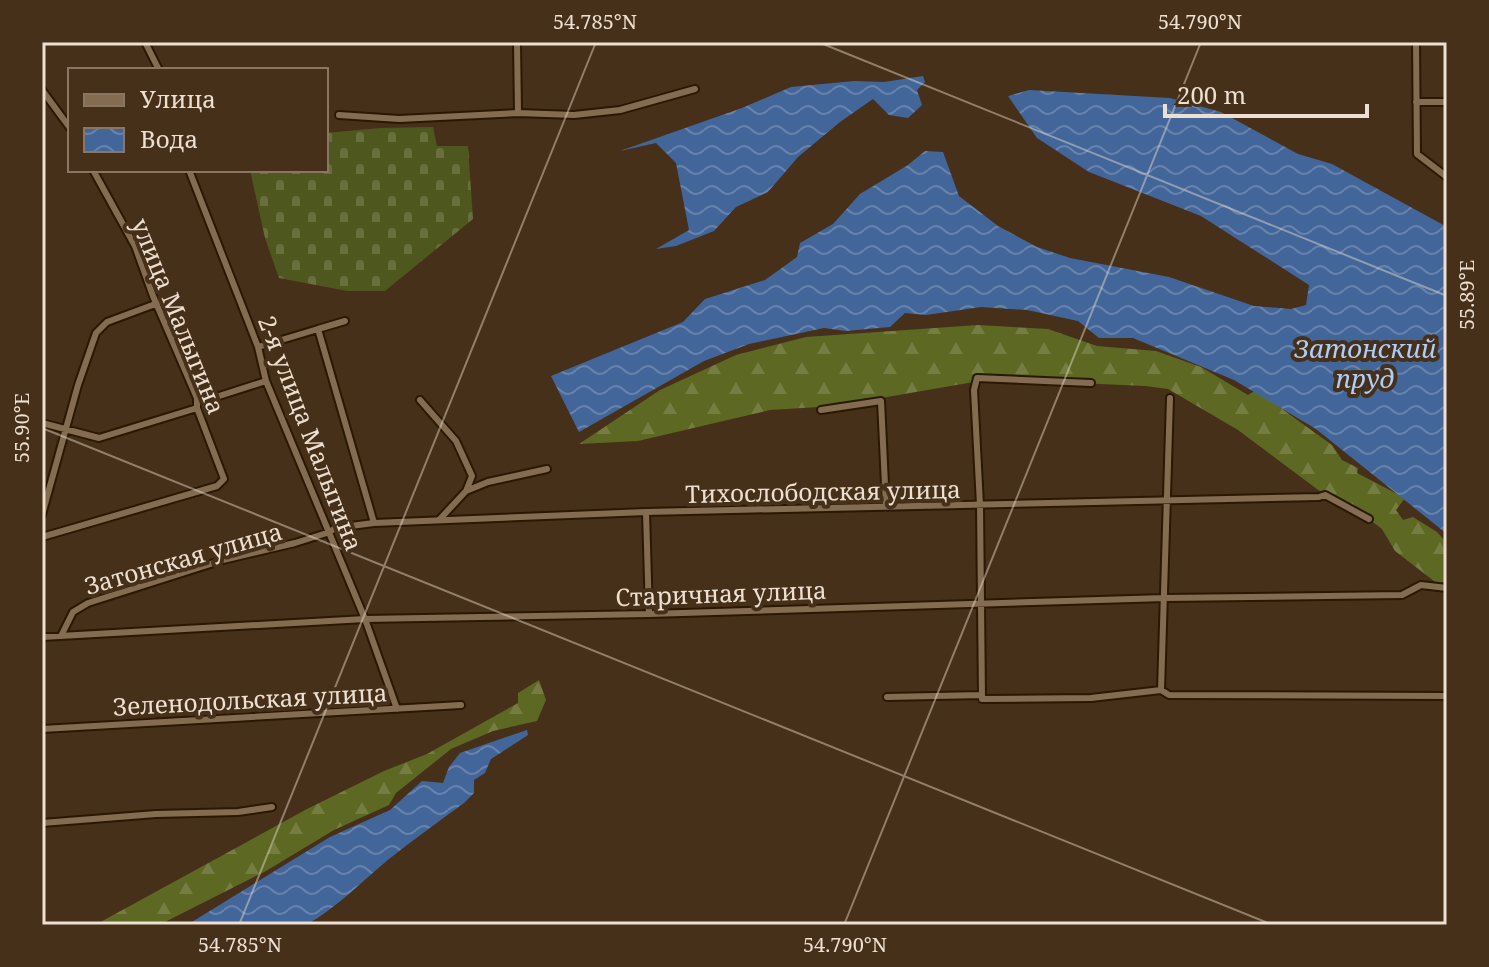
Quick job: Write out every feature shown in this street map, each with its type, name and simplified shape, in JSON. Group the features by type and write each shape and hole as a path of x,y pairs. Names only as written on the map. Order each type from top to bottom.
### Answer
{"street":[{"path":"145,42 158,68"},
{"path":"517,42 518,113"},
{"path":"1416,42 1417,154 1447,177"},
{"path":"339,115 399,119 518,113 574,115 620,110 695,89"},
{"path":"42,90 68,125"},
{"path":"1416,102 1447,102"},
{"name":"улица Малыгина","path":"42,537 217,486 224,479 197,408 197,398 135,246 94,172"},
{"name":"2-я улица Малыгина","path":"190,172 258,347 266,381 365,619 397,709"},
{"path":"42,515 78,385 96,333 107,322 158,303"},
{"path":"258,347 345,321"},
{"path":"318,329 374,523"},
{"path":"982,697 980,505 974,390 977,378 1091,383"},
{"path":"197,398 216,397 266,381"},
{"path":"1161,690 1170,398"},
{"path":"420,400 456,441 472,476 466,491 440,519"},
{"path":"821,410 881,401 886,506"},
{"path":"42,423 99,438 197,408"},
{"path":"466,491 488,482 547,469"},
{"name":"Тихослободская улица","path":"330,532 335,528 374,523 440,519 1325,495 1369,519"},
{"path":"646,512 649,614"},
{"name":"Затонская улица","path":"61,636 73,612 88,603 223,560 330,532"},
{"name":"Старичная улица","path":"42,637 365,619 649,614 1165,598 1402,595 1421,585 1447,588"},
{"path":"887,697 1091,698 1161,690 1169,695 1447,696"},
{"name":"Зеленодольская улица","path":"42,729 461,705"},
{"path":"42,823 156,814 238,812 272,807"}],"green space":[{"path":"433,127 437,146 468,146 473,219 385,291 347,291 279,278 265,238 250,172 328,172 328,133"},
{"path":"978,325 1048,329 1097,346 1156,351 1201,367 1248,395 1256,390 1332,445 1342,460 1358,468 1357,473 1405,498 1396,510 1403,520 1413,517 1437,532 1447,543 1447,586 1443,588 1395,551 1382,529 1343,499 1329,498 1238,430 1168,389 991,379 835,406 770,410 638,441 579,444 660,390 736,355 806,337"},
{"path":"539,680 546,700 537,721 493,731 451,749 396,793 389,805 334,830 266,871 159,925 95,925 307,809 384,771 427,754 518,703 518,693"}],"water":[{"path":"923,76 925,82 917,90 922,105 908,118 889,115 873,99 798,157 768,192 736,207 714,231 676,246 656,249 689,230 676,163 656,143 620,151 742,108 791,87 854,81 884,82"},
{"name":"Затонский пруд","path":"1029,90 1170,98 1221,112 1298,154 1332,164 1447,227 1447,534 1316,429 1234,380 1133,338 1099,338 1078,321 1027,310 981,307 926,315 905,313 890,327 846,331 824,328 749,344 704,361 579,432 551,376 683,322 705,299 765,280 797,257 800,243 833,224 860,194 925,151 943,152 959,196 998,226 1037,247 1070,258 1169,277 1254,306 1291,309 1306,305 1309,285 1201,216 1089,172 1037,138 1008,96"},
{"path":"527,730 528,735 491,759 485,773 474,780 474,793 464,803 306,925 187,925 330,837 390,810 422,781 443,783 449,767 460,753"}]}
